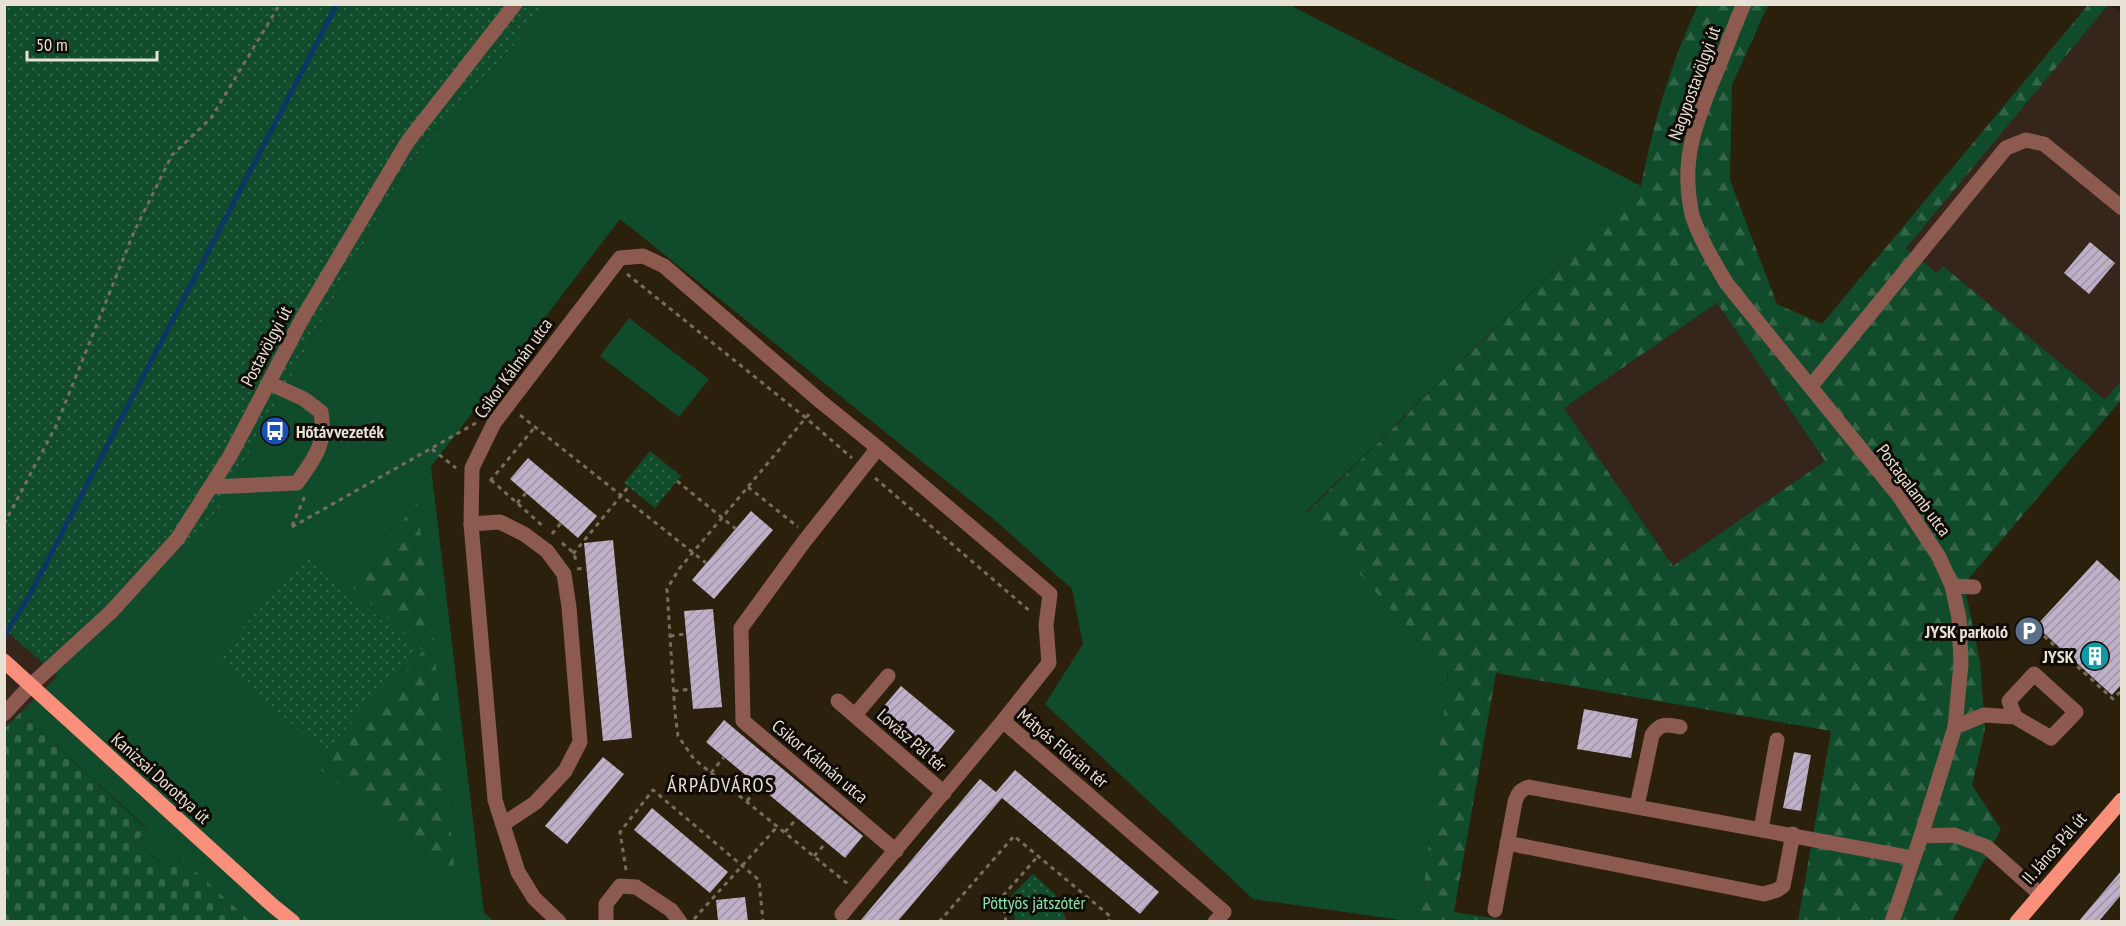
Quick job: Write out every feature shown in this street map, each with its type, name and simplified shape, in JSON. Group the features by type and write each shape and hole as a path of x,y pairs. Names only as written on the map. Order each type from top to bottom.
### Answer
{"main road":[{"name":"Kanizsai Dorottya út","path":"5,662 272,905 293,921"},
{"name":"II. János Pál út","path":"2017,921 2121,800"}],"street":[{"name":"Postavölgyi út","path":"4,714 30,686 112,611 178,538 231,456 302,319 408,141 515,4"},
{"name":"Nagypostavölgyi út","path":"1691,212 1687,175 1694,127 1744,4"},
{"path":"1811,386 2006,148 2026,140 2044,144 2121,208"},
{"name":"Postagalamb utca","path":"1691,212 1712,260 1727,284 1899,496 1940,557 1952,586 1959,618 1961,664 1955,727 1892,921"},
{"path":"615,264 620,258 643,256 664,266 1050,594 1046,625 1049,663 1003,721"},
{"name":"Csikor Kálmán utca","path":"559,921 534,898 518,872 495,800 471,524 471,468 494,423 615,264"},
{"path":"211,487 297,483 316,456 324,431 321,412 304,399 269,383"},
{"name":"Csikor Kálmán utca","path":"878,448 809,535 741,628 743,721 896,851"},
{"path":"471,524 500,522 524,534 547,551 564,574 569,607 580,742 565,771 535,803 503,824"},
{"path":"1952,586 1974,587"},
{"name":"Lovász Pál tér","path":"855,715 888,675"},
{"name":"Lovász Pál tér","path":"838,701 944,793"},
{"path":"1955,727 1984,715 2015,717"},
{"name":"Mátyás Flórián tér","path":"842,914 1003,721 1224,912 1215,921"},
{"path":"1637,806 1652,735 1659,726 1664,724 1680,727"},
{"path":"1761,829 1777,740"},
{"path":"1495,910 1517,793 1529,787 1913,858"},
{"path":"1507,843 1764,894 1783,886 1793,834"},
{"path":"1921,836 1954,835 1987,847 2040,894"},
{"path":"606,921 606,904 620,886 636,887 671,910 680,921"}],"path":[{"path":"4,524 56,426 134,232 172,155 211,118 280,4"},
{"path":"615,264 806,418 1046,625"},
{"path":"507,406 706,563"},
{"path":"308,489 292,526 471,426"},
{"path":"470,505 535,427"},
{"path":"432,449 471,480"},
{"path":"677,481 735,529"},
{"path":"560,570 629,486"},
{"path":"748,487 809,535"},
{"path":"517,503 526,493"},
{"path":"552,534 561,523"},
{"path":"577,569 587,568"},
{"path":"670,636 686,634"},
{"path":"2044,636 2107,697 2113,699 2121,690"},
{"path":"674,690 691,689"},
{"path":"711,773 724,757"},
{"path":"747,802 759,786"},
{"path":"629,887 620,832 653,790 759,880 763,921"},
{"path":"784,832 796,818"},
{"path":"692,921 777,826"},
{"path":"939,921 1014,836 1112,917 1108,921"},
{"path":"814,856 826,843"},
{"path":"1006,921 1002,897 1038,855"}],"shaded area":[{"path":"2108,5 2121,14 2122,381 2105,401 1944,267 1938,274 1906,248"},
{"path":"1717,303 1825,461 1673,566 1564,408"},
{"path":"5,630 59,677 5,728"}],"green space":[{"path":"4,5 549,5 405,168 209,526 59,677 5,630"},
{"path":"549,5 1290,5 1641,186 1306,512 1448,674 1420,921 1253,899 1045,704 1083,644 1072,589 996,521 620,219 431,467 484,913 494,921 250,921 176,855 164,866 137,841 146,827 20,713 209,526 405,168"},
{"path":"1698,5 1768,5 1732,85 1730,180 1777,304 1822,324 2088,5 2108,5 1906,248 1937,273 1943,266 2105,400 2121,381 2121,400 1964,584 1980,662 1985,730 1972,785 2001,829 1952,921 1798,921 1831,731 1496,673 1454,912 1510,921 1420,921 1448,674 1306,513 1641,186 1664,94 1679,49","holes":["1717,303 1825,461 1673,566 1564,408"]},
{"path":"629,318 709,379 679,417 600,356"},
{"path":"650,451 681,476 655,508 624,483"},
{"path":"417,503 434,645 455,877 321,770 423,651 350,585"},
{"path":"306,555 415,649 325,753 216,658"},
{"path":"20,713 146,828 137,841 163,866 176,854 250,921 5,921 5,728"},
{"name":"Pöttyös játszótér","path":"1033,874 1055,894 1067,921 1015,921 1011,896"}],"building":[{"path":"2090,242 2115,263 2089,294 2064,273"},
{"path":"528,458 597,516 578,538 510,479"},
{"path":"751,511 773,530 714,599 692,580"},
{"path":"613,540 632,738 603,741 584,543"},
{"name":"JYSK","path":"2097,560 2121,582 2121,685 2112,695 2036,626"},
{"path":"713,609 722,707 693,709 684,611"},
{"path":"901,686 955,731 932,759 878,713"},
{"path":"1584,709 1638,719 1631,758 1577,749"},
{"path":"724,720 863,836 845,858 706,742"},
{"path":"1794,752 1811,755 1801,811 1783,808"},
{"path":"603,757 624,774 567,844 545,826"},
{"path":"1015,770 1159,892 1140,914 1002,798 898,921 860,921 980,779 996,792"},
{"path":"652,808 728,872 710,893 634,830"},
{"path":"2121,871 2121,895 2099,921 2079,921"},
{"path":"745,897 748,921 718,921 716,900"}],"waterway":[{"path":"4,636 28,598 337,4"}],"place":[{"name":"Hőtávvezeték","path":"275,431"},
{"name":"JYSK parkoló","path":"2029,631"},
{"name":"JYSK","path":"2095,656"}],"district":[{"name":"ÁRPÁDVÁROS","path":"721,785"}]}
